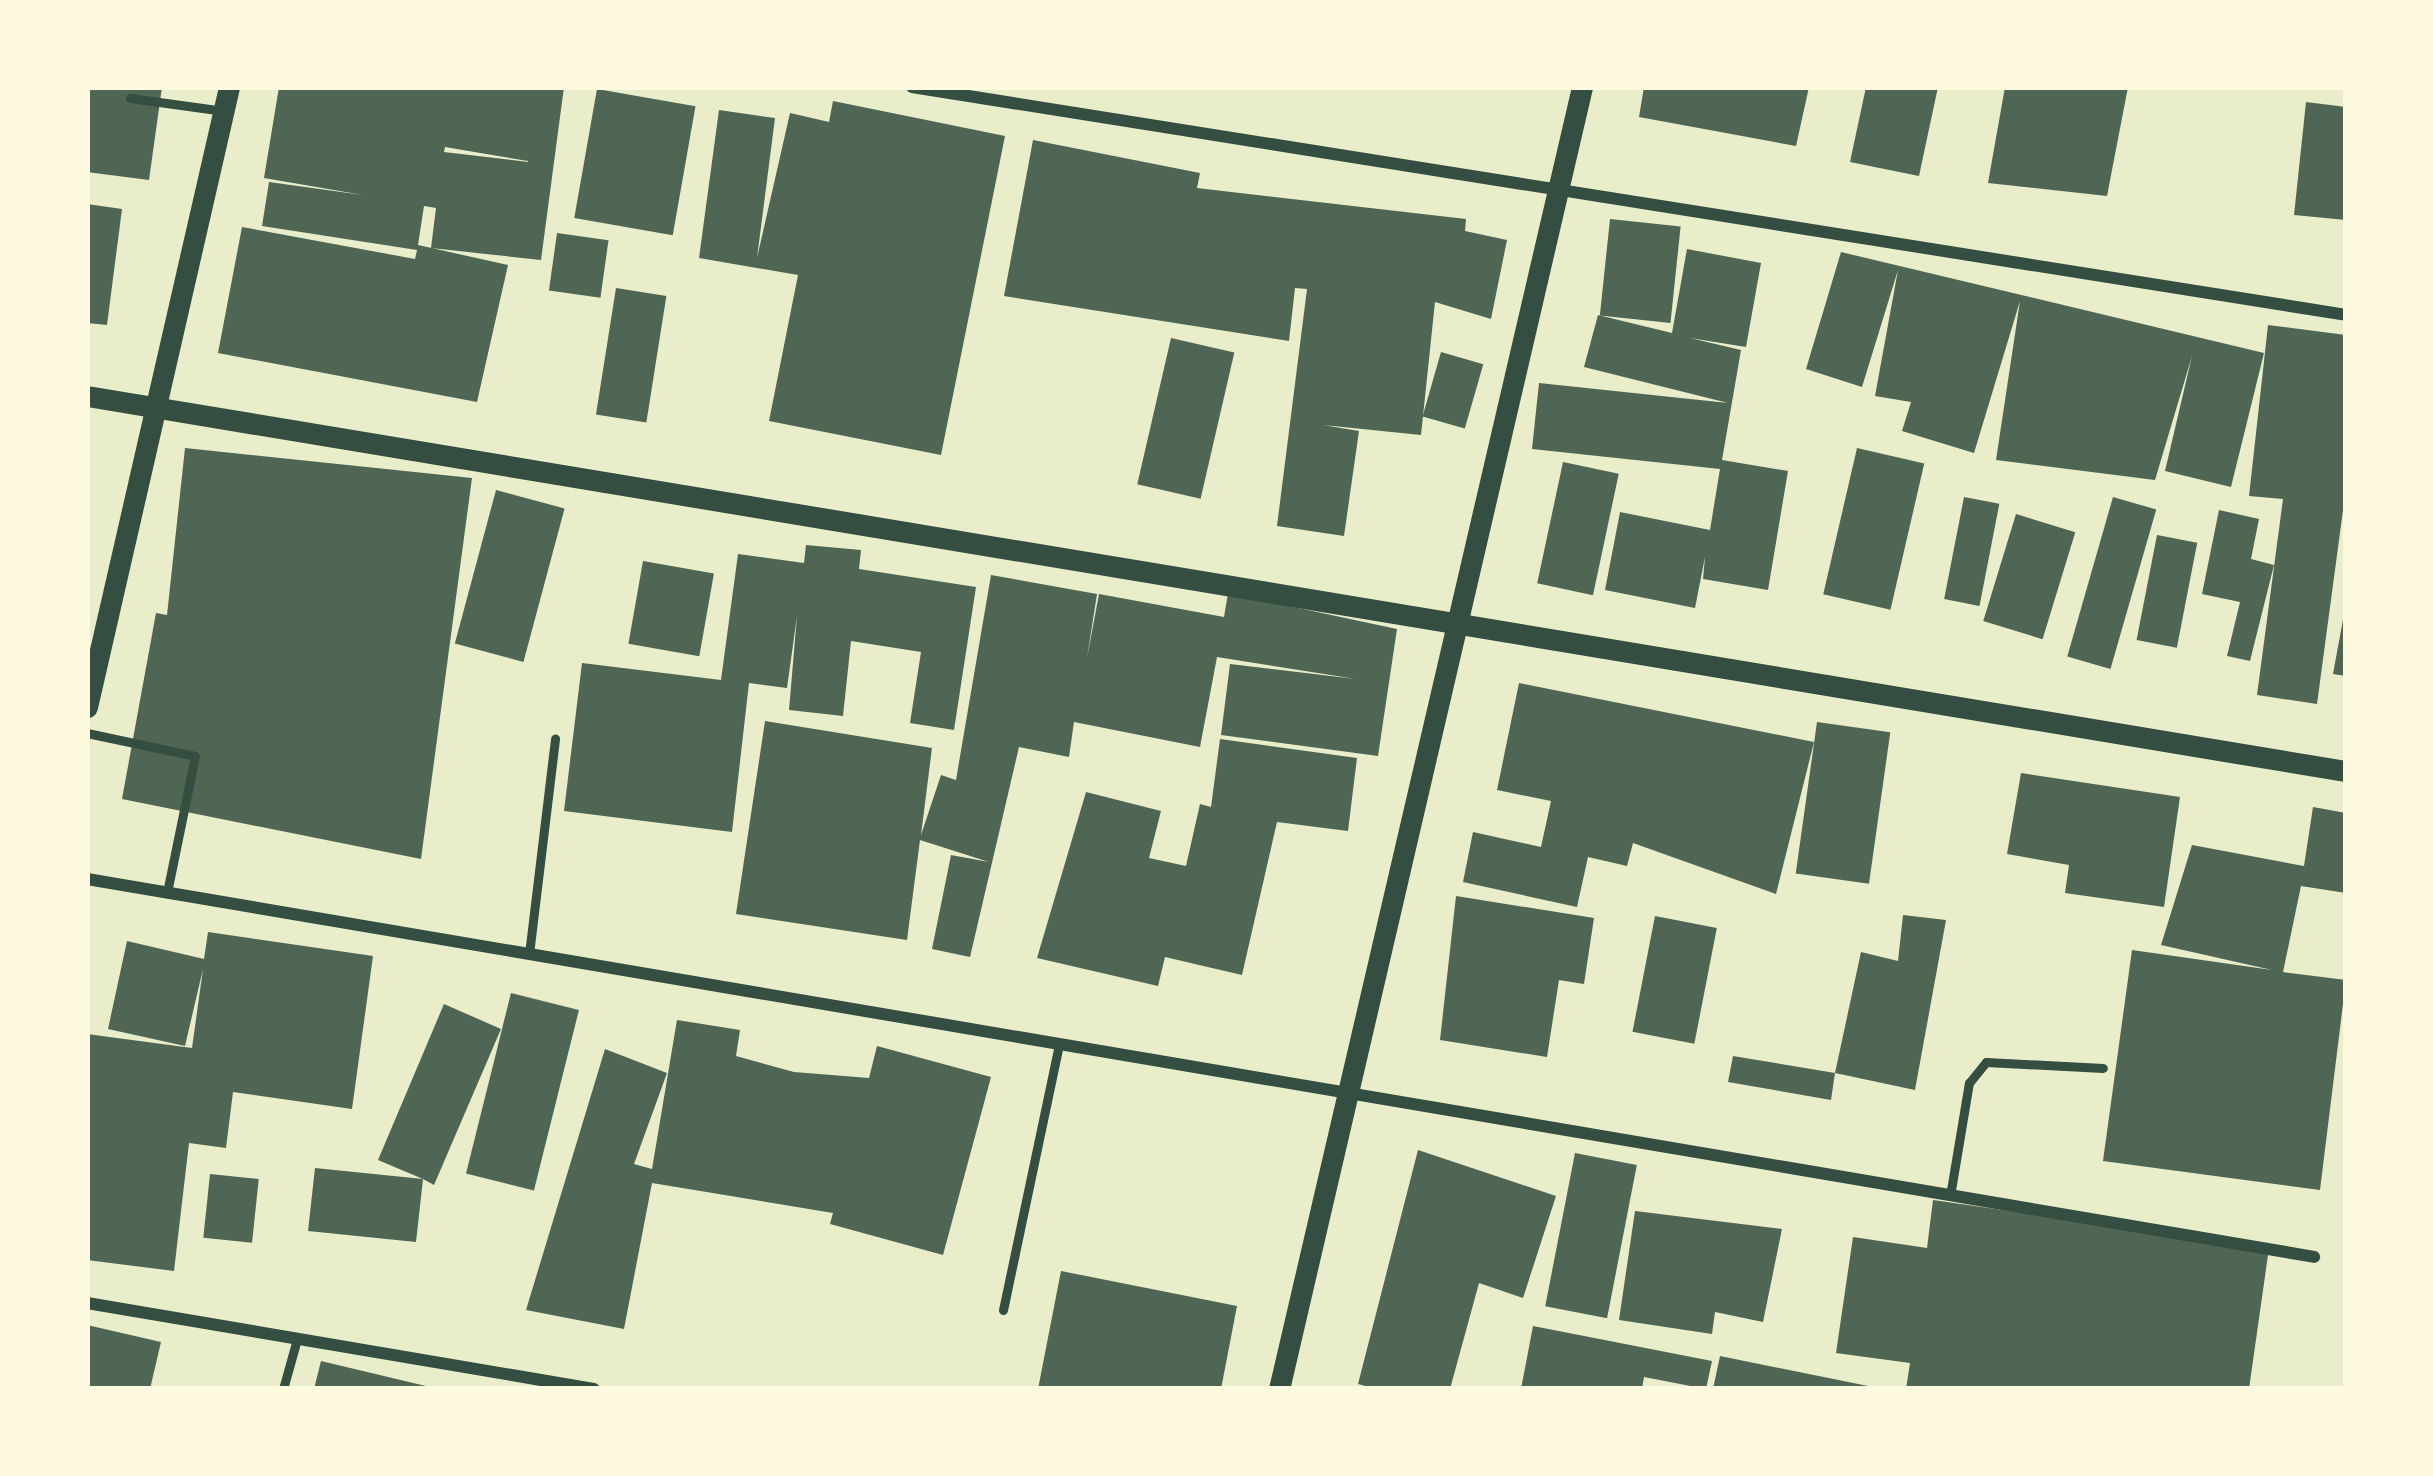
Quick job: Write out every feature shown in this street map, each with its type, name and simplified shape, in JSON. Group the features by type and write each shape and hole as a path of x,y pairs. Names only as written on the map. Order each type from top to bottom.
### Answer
{"street":[{"path":"87,707 229,87"},
{"path":"912,87 2346,315"},
{"path":"1279,1389 1465,626 1582,87"},
{"path":"87,396 2346,770"},
{"path":"87,878 2314,1257"},
{"path":"87,1303 540,1384 595,1389"}],"lane":[{"path":"130,98 224,111"},
{"path":"87,733 195,756 167,892"},
{"path":"529,954 555,739"},
{"path":"1004,1310 1059,1045"},
{"path":"1949,1196 1969,1083 1986,1062 2103,1068"},
{"path":"283,1389 297,1339"}],"building":[{"path":"87,87 162,87 149,180 87,172"},
{"path":"279,87 564,87 541,260 432,248 508,265 477,402 218,353 242,227 415,259 417,250 262,226 269,182 363,195 264,178","holes":["445,147 528,162 444,152","424,206 436,208 431,248 418,245"]},
{"path":"1644,87 1809,87 1796,146 1639,117"},
{"path":"1866,87 1938,87 1919,176 1850,162"},
{"path":"2005,87 2128,87 2107,196 1988,183"},
{"path":"597,89 695,106 673,235 574,218"},
{"path":"833,101 1005,136 941,455 769,421 798,275 699,258 719,110 775,118 757,258 790,113 829,122"},
{"path":"2306,102 2346,107 2346,220 2294,215"},
{"path":"1033,140 1200,173 1197,188 1466,219 1465,231 1507,240 1491,319 1435,302 1421,435 1323,425 1359,431 1344,536 1277,526 1307,289 1295,288 1289,341 1004,296"},
{"path":"87,204 122,209 107,325 87,323"},
{"path":"1610,219 1681,226 1670,323 1600,315"},
{"path":"557,233 608,240 600,298 549,290"},
{"path":"1687,249 1761,263 1746,347 1690,338 1741,350 1722,460 1788,471 1768,590 1703,579 1705,557 1695,608 1605,590 1620,512 1710,530 1720,469 1532,449 1539,383 1728,403 1584,367 1598,315 1672,333"},
{"path":"1841,252 2264,353 2231,487 2165,471 2192,356 2155,480 1996,460 2020,301 1974,453 1902,431 1911,402 1875,396 1898,270 1862,387 1806,369"},
{"path":"616,288 666,296 646,422 596,414"},
{"path":"2268,325 2346,335 2346,488 2317,704 2257,695 2283,499 2249,496"},
{"path":"1171,338 1234,353 1201,499 1137,484"},
{"path":"1441,352 1483,364 1465,429 1423,416"},
{"path":"185,448 472,478 421,859 122,799 156,613 167,615"},
{"path":"1857,448 1924,464 1890,610 1823,594"},
{"path":"1563,462 1619,474 1593,595 1537,583"},
{"path":"496,490 565,508 523,662 455,644"},
{"path":"1964,497 1999,504 1979,606 1944,599"},
{"path":"2113,497 2156,509 2111,669 2067,657"},
{"path":"2219,510 2259,519 2251,559 2274,565 2250,661 2227,656 2240,602 2202,594"},
{"path":"2016,514 2075,532 2043,639 1983,621"},
{"path":"2157,535 2197,543 2177,648 2137,640"},
{"path":"806,545 861,550 859,569 976,587 954,730 910,723 921,652 851,641 843,716 789,710 797,616 787,688 749,683 732,832 564,811 582,663 721,680 738,554 804,563"},
{"path":"643,561 714,574 699,656 628,644"},
{"path":"991,575 1097,594 1087,658 1099,594 1224,617 1228,593 1397,629 1378,756 1221,735 1230,664 1356,679 1217,657 1200,747 1074,722 1069,757 1019,747 970,957 932,949 951,855 989,862 920,840 907,940 736,914 765,721 932,748 921,835 941,775 956,780"},
{"path":"2346,614 2346,676 2333,674"},
{"path":"1519,683 1814,742 1776,894 1633,843 1627,866 1588,857 1577,907 1463,882 1473,832 1541,847 1551,801 1497,790"},
{"path":"1817,722 1890,732 1869,884 1796,874"},
{"path":"1220,739 1357,758 1348,831 1277,822 1242,975 1165,957 1158,986 1037,958 1086,792 1161,811 1149,858 1186,866 1200,804 1211,807"},
{"path":"2021,773 2180,797 2164,907 2065,893 2069,865 2007,854"},
{"path":"2313,807 2346,813 2346,893 2301,886 2283,972 2346,980 2320,1190 2103,1161 2132,950 2272,970 2161,945 2192,845 2304,866"},
{"path":"1456,896 1594,918 1584,984 1559,980 1547,1057 1440,1040"},
{"path":"1903,915 1946,920 1915,1090 1835,1073 1861,952 1898,961"},
{"path":"1655,916 1717,928 1694,1044 1632,1032"},
{"path":"208,932 373,956 352,1109 233,1092 226,1148 189,1143 174,1271 87,1260 87,1034 192,1048 203,969 185,1046 108,1029 127,941 204,959"},
{"path":"511,993 579,1010 534,1190 466,1173"},
{"path":"444,1004 501,1029 434,1185 378,1160"},
{"path":"677,1020 740,1030 736,1056 794,1072 869,1078 877,1046 991,1077 943,1255 830,1224 833,1213 652,1183 624,1329 526,1310 605,1049 667,1073 634,1164 652,1169"},
{"path":"1733,1056 1835,1073 1831,1100 1728,1082"},
{"path":"1418,1150 1556,1196 1523,1298 1479,1283 1450,1389 1376,1389 1358,1384"},
{"path":"1575,1153 1637,1165 1607,1318 1545,1306"},
{"path":"315,1168 423,1179 416,1242 308,1231"},
{"path":"210,1174 259,1179 252,1243 203,1238"},
{"path":"1933,1200 2269,1248 2249,1389 1906,1389 1910,1363 1836,1353 1853,1237 1927,1248"},
{"path":"1635,1211 1782,1229 1763,1322 1715,1312 1712,1334 1619,1320"},
{"path":"1061,1271 1237,1306 1221,1389 1038,1389"},
{"path":"87,1325 161,1342 150,1389 87,1389"},
{"path":"1533,1326 1712,1361 1706,1389 1644,1377 1642,1389 1521,1389"},
{"path":"1720,1356 1873,1387 1873,1389 1713,1389"},
{"path":"321,1361 430,1387 314,1389"}]}
